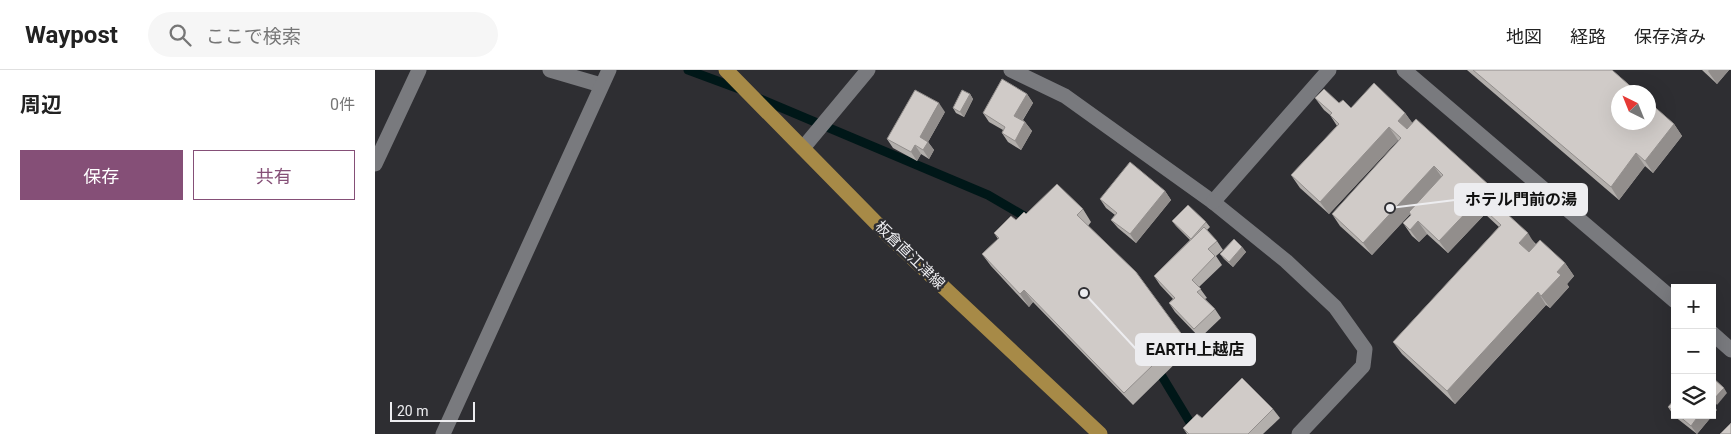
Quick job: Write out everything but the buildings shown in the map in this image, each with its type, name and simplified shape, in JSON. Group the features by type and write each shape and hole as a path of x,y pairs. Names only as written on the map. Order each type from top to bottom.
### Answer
{"main road":[{"name":"板倉直江津線","path":"726,70 889,238 1100,434"}],"street":[{"path":"375,164 419,70"},
{"path":"550,70 601,85"},
{"path":"443,434 609,70"},
{"path":"803,148 868,70"},
{"path":"1011,70 1065,96 1213,202 1286,260 1335,307 1365,349 1363,366 1299,434"},
{"path":"1213,202 1329,70"},
{"path":"1405,70 1671,298"},
{"path":"1716,337 1731,350"}],"waterway":[{"path":"688,70 742,90"},
{"path":"758,98 988,195 1031,220"},
{"path":"1157,368 1197,434"}],"place":[{"name":"ホテル門前の湯","path":"1390,208"},
{"name":"EARTH上越店","path":"1084,293"}]}
